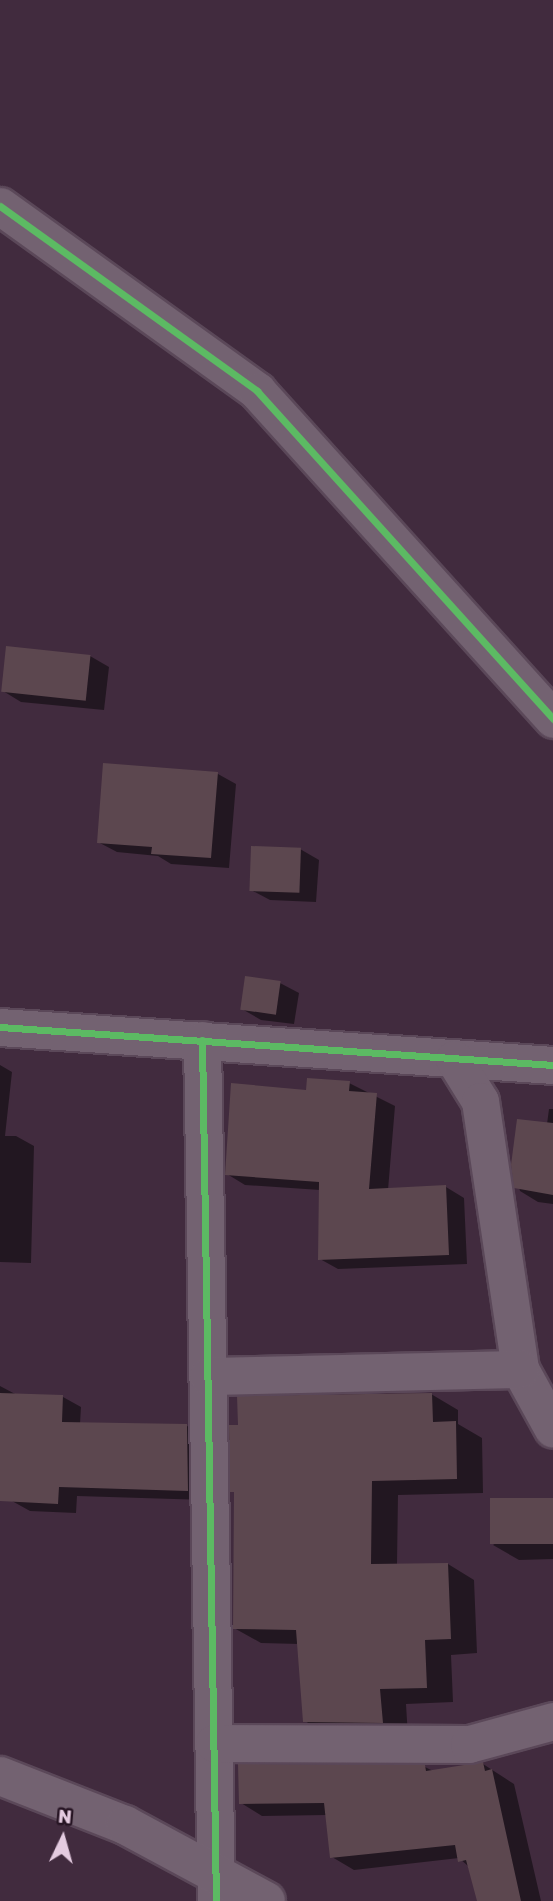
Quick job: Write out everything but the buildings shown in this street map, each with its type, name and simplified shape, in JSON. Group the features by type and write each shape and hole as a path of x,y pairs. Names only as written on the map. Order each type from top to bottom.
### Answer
{"street":[{"path":"0,205 257,391 553,719"},
{"path":"0,1027 553,1065"},
{"path":"202,1040 216,1886"},
{"path":"454,1059 481,1101 520,1369 553,1429"},
{"path":"208,1376 520,1369"},
{"path":"214,1743 469,1744 553,1721"},
{"path":"0,1776 125,1825 216,1886 267,1901"}],"cycle path":[{"path":"0,206 257,391 553,719"},
{"path":"0,1027 553,1065"},
{"path":"202,1040 216,1901"}]}
